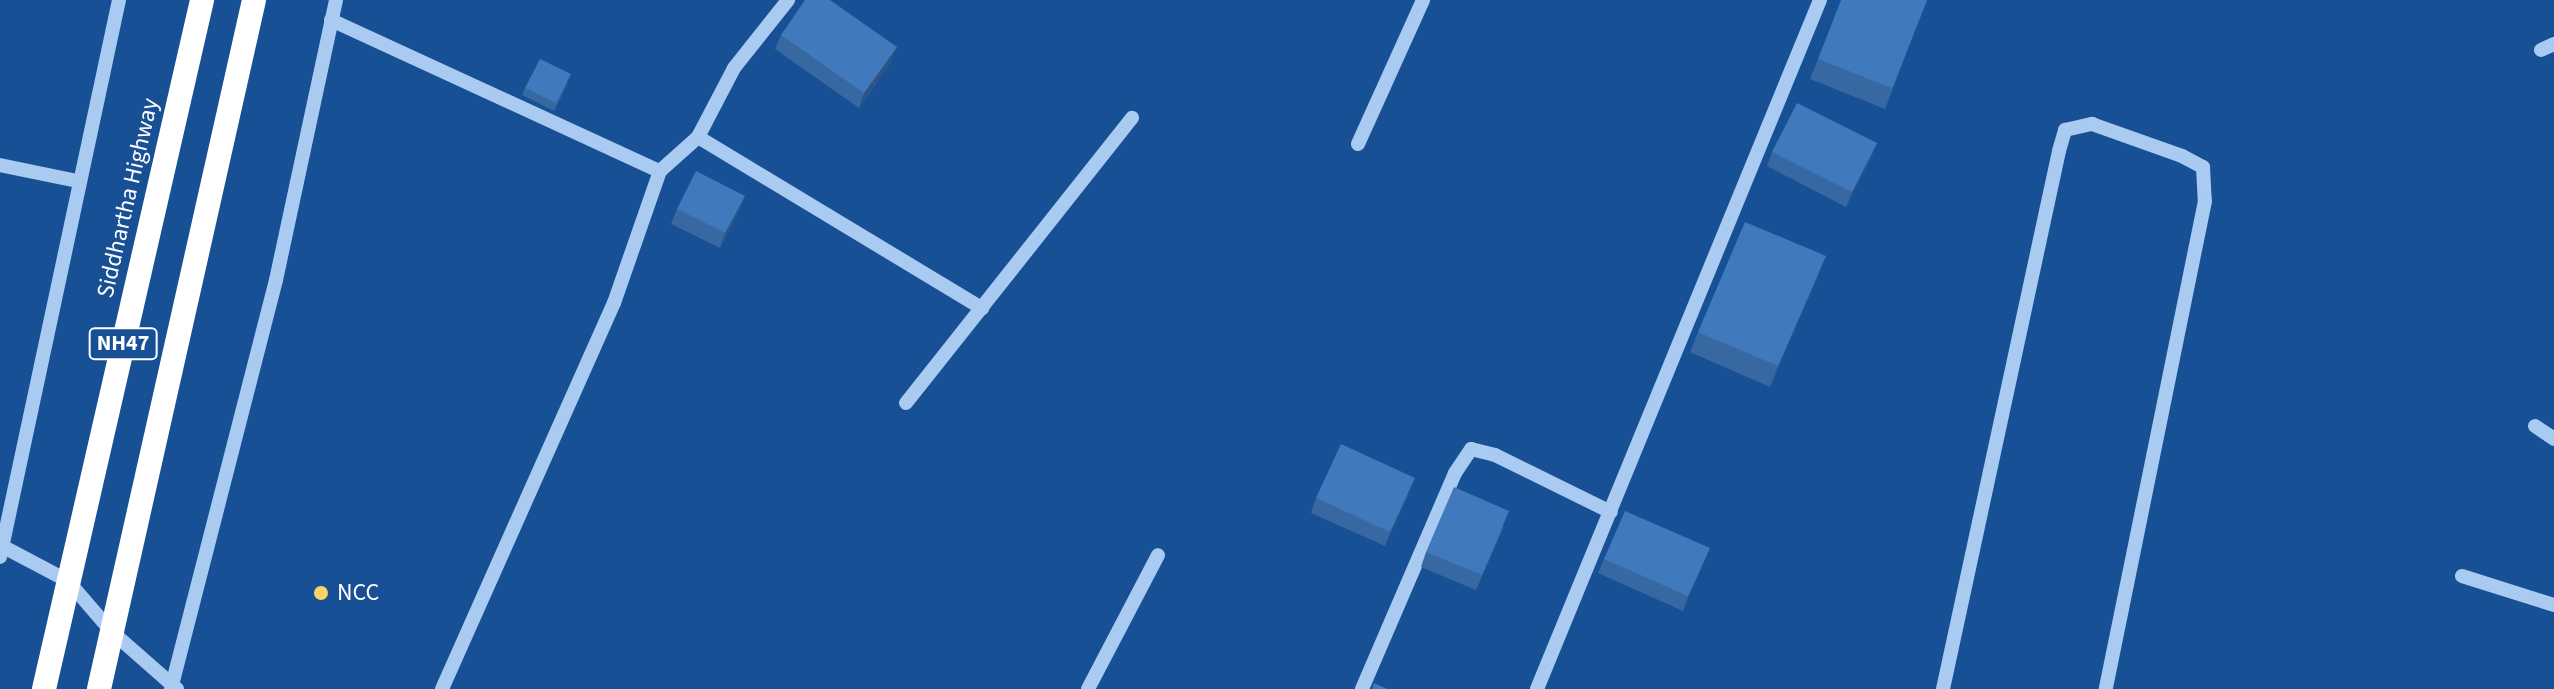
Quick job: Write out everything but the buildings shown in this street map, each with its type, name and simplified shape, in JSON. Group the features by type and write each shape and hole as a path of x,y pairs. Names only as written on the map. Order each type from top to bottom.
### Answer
{"highway":[{"name":"Siddhartha Highway","path":"44,689 202,0"},
{"name":"NH47","path":"99,689 254,0"}],"street":[{"path":"119,0 77,181 1,549 68,581 111,631 173,688 276,280 336,0"},
{"path":"442,689 614,303 660,171 698,137 734,68 788,0"},
{"path":"1358,144 1423,0"},
{"path":"1537,689 1820,0"},
{"path":"331,20 660,171"},
{"path":"906,403 1132,118"},
{"path":"1943,689 2059,151 2065,130 2092,124 2182,156 2203,167 2205,201 2106,689"},
{"path":"698,137 982,308"},
{"path":"0,165 77,181"},
{"path":"2535,426 2554,439"},
{"path":"1362,689 1455,473 1471,449 1495,455 1611,512"},
{"path":"1088,689 1158,555"},
{"path":"2462,576 2554,605"}],"place":[{"name":"NCC","path":"321,593"}]}
